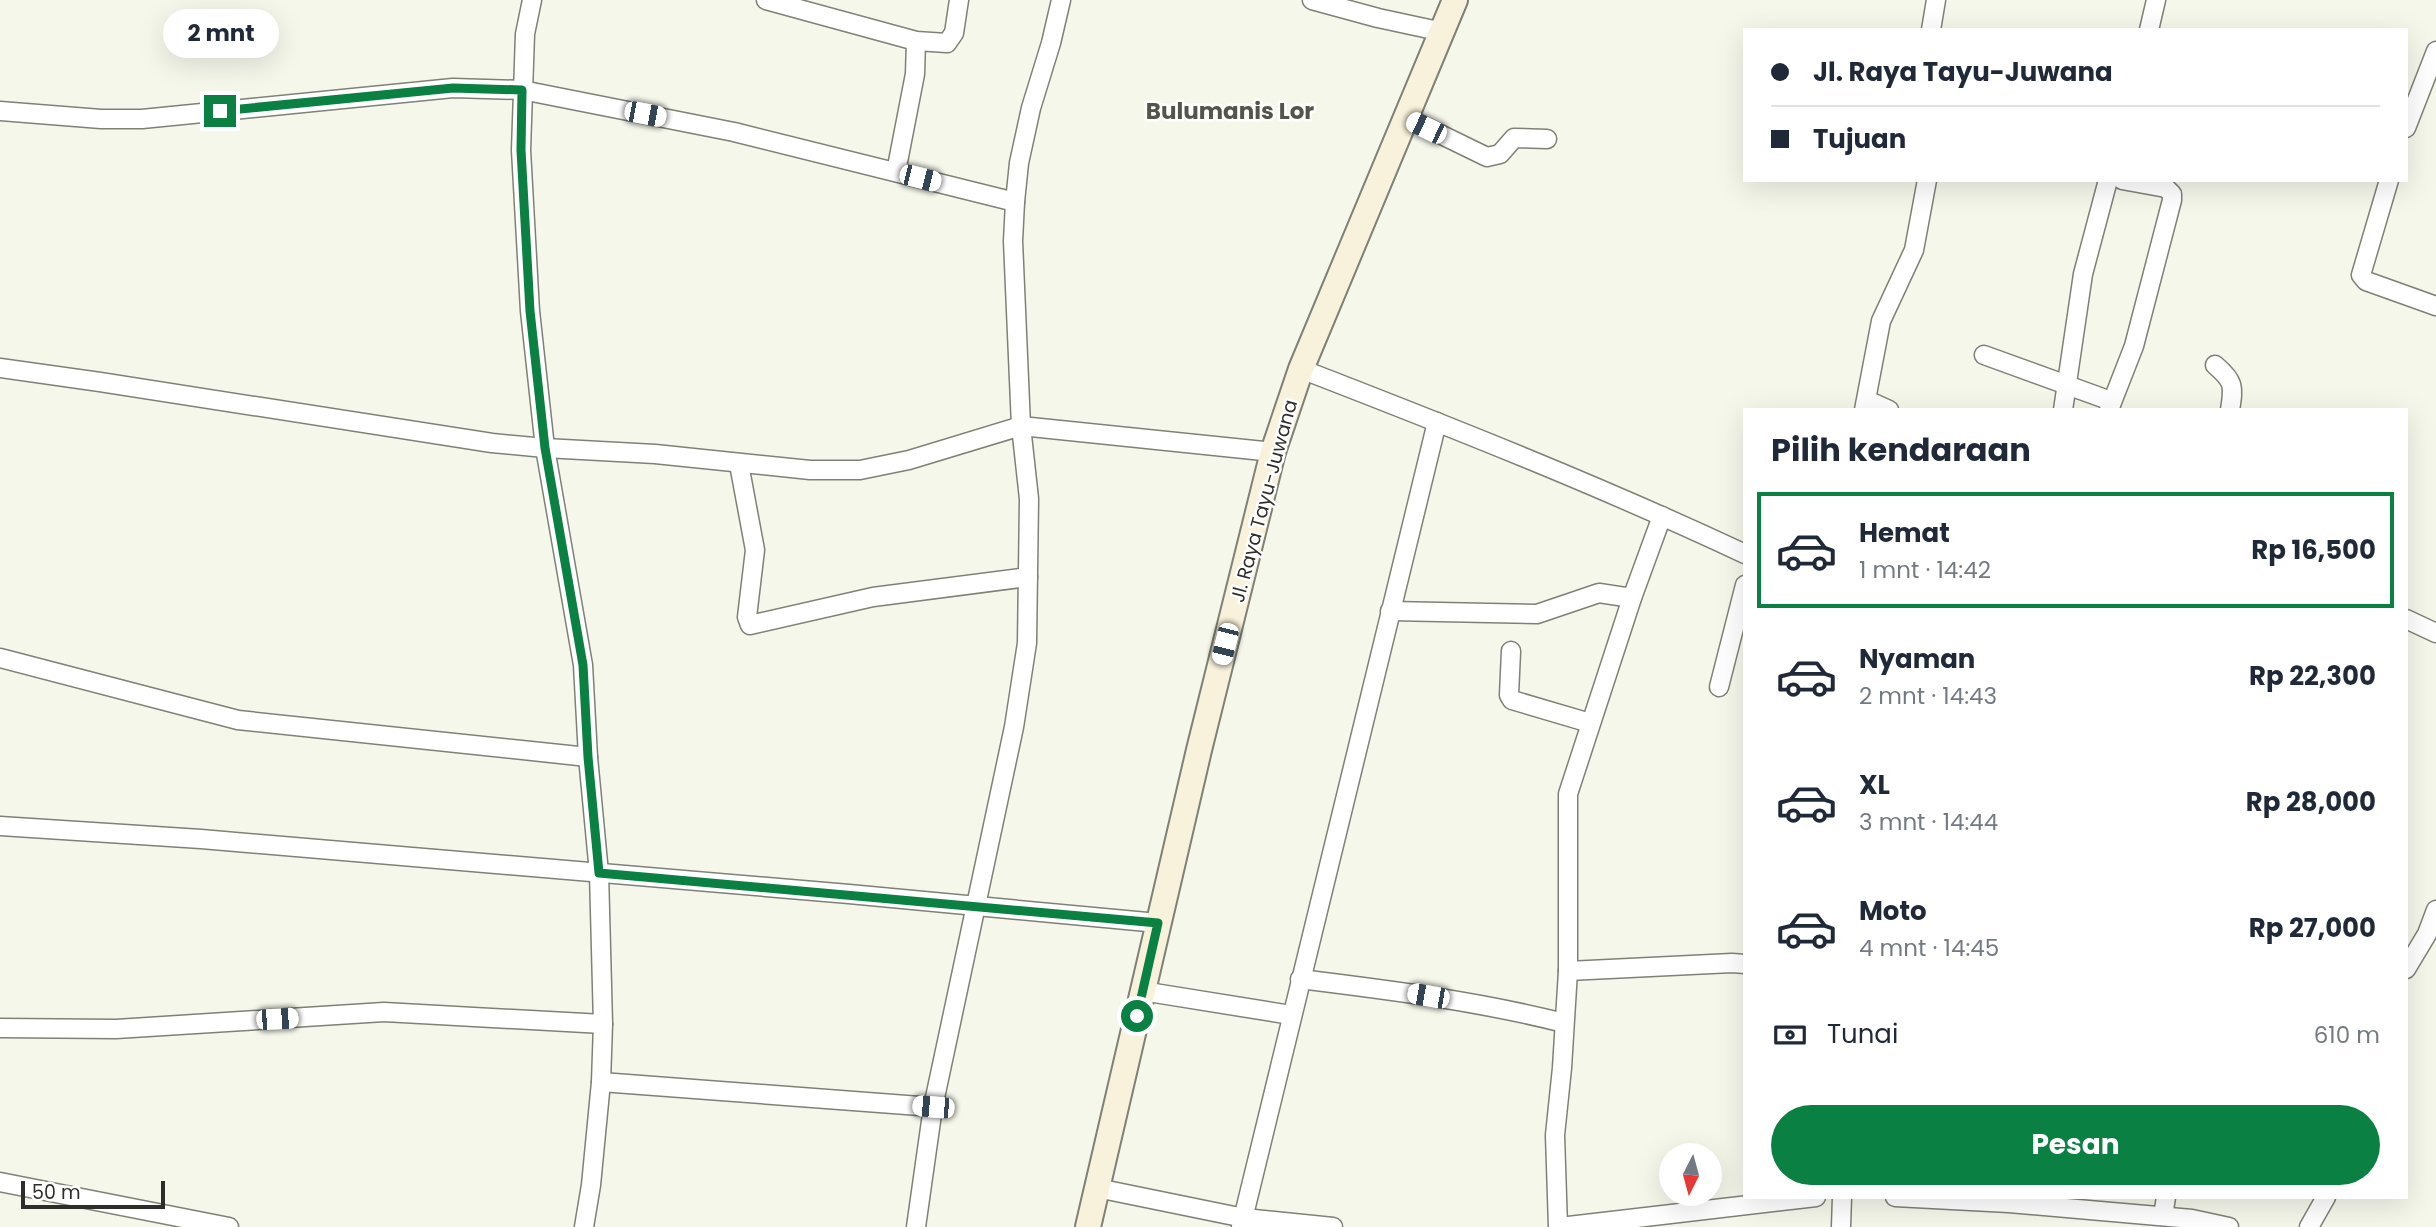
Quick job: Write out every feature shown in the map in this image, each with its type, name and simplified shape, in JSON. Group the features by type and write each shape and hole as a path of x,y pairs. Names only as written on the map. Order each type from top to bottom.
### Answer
{"main road":[{"name":"Jl. Raya Tayu-Juwana","path":"1088,1227 1158,923 1273,452 1301,369 1455,0"}],"street":[{"path":"532,0 525,34 521,150 530,311 545,448 583,665 599,873 603,1024 601,1082 584,1227"},
{"path":"766,0 916,41 947,43 954,33 959,0"},
{"path":"916,1227 933,1107 1014,727 1027,643 1029,499 1021,426 1013,241 1015,202 1019,163 1031,108 1061,0"},
{"path":"1312,0 1443,32"},
{"path":"1931,28 1936,0"},
{"path":"2149,28 2156,0"},
{"path":"896,172 915,74 916,41"},
{"path":"2408,123 2436,51"},
{"path":"0,111 101,119 142,119 453,88 522,90 734,132 1015,202"},
{"path":"1407,118 1487,156 1500,154 1514,138 1548,139"},
{"path":"1866,405 1881,321 1914,250 1927,182"},
{"path":"2063,408 2083,274 2107,182"},
{"path":"1984,355 2110,405 2134,346 2172,200 2172,194 2166,188 2133,182"},
{"path":"2388,182 2361,275 2366,281 2436,306"},
{"path":"2215,365 2229,376 2233,390 2230,408"},
{"path":"0,368 405,430 545,448 655,454 810,470 860,470 909,460 1021,426 1273,452"},
{"path":"1301,369 1437,422 1662,516 1743,553"},
{"path":"1242,1222 1437,422"},
{"path":"738,464 755,550 747,617 750,625 873,597 1028,577"},
{"path":"1662,516 1632,598 1568,794 1568,971 1555,1135 1559,1227 1799,1199"},
{"path":"1390,611 1537,614 1599,593 1632,598"},
{"path":"1719,687 1743,593"},
{"path":"2408,620 2436,633"},
{"path":"1511,651 1509,695 1512,700 1590,723"},
{"path":"0,658 238,720 588,757"},
{"path":"0,827 201,839 1158,923"},
{"path":"2408,968 2427,934 2436,910"},
{"path":"1568,971 1743,964"},
{"path":"1300,979 1406,992 1503,1008 1564,1023"},
{"path":"1142,991 1292,1015"},
{"path":"0,1028 117,1028 384,1012 603,1024"},
{"path":"601,1082 933,1107"},
{"path":"0,1182 229,1227"},
{"path":"1097,1188 1242,1222 1333,1227"},
{"path":"1841,1227 1842,1199"},
{"path":"1933,1199 2008,1203 2100,1219 2163,1216 2229,1227"},
{"path":"2163,1216 2166,1199"},
{"path":"2309,1227 2325,1199"}],"district":[{"name":"Bulumanis Lor","path":"1230,111"}],"route":[{"path":"220,111 453,88 522,90 521,150 530,311 545,448 583,665 599,873 1158,923 1137,1016"}]}
